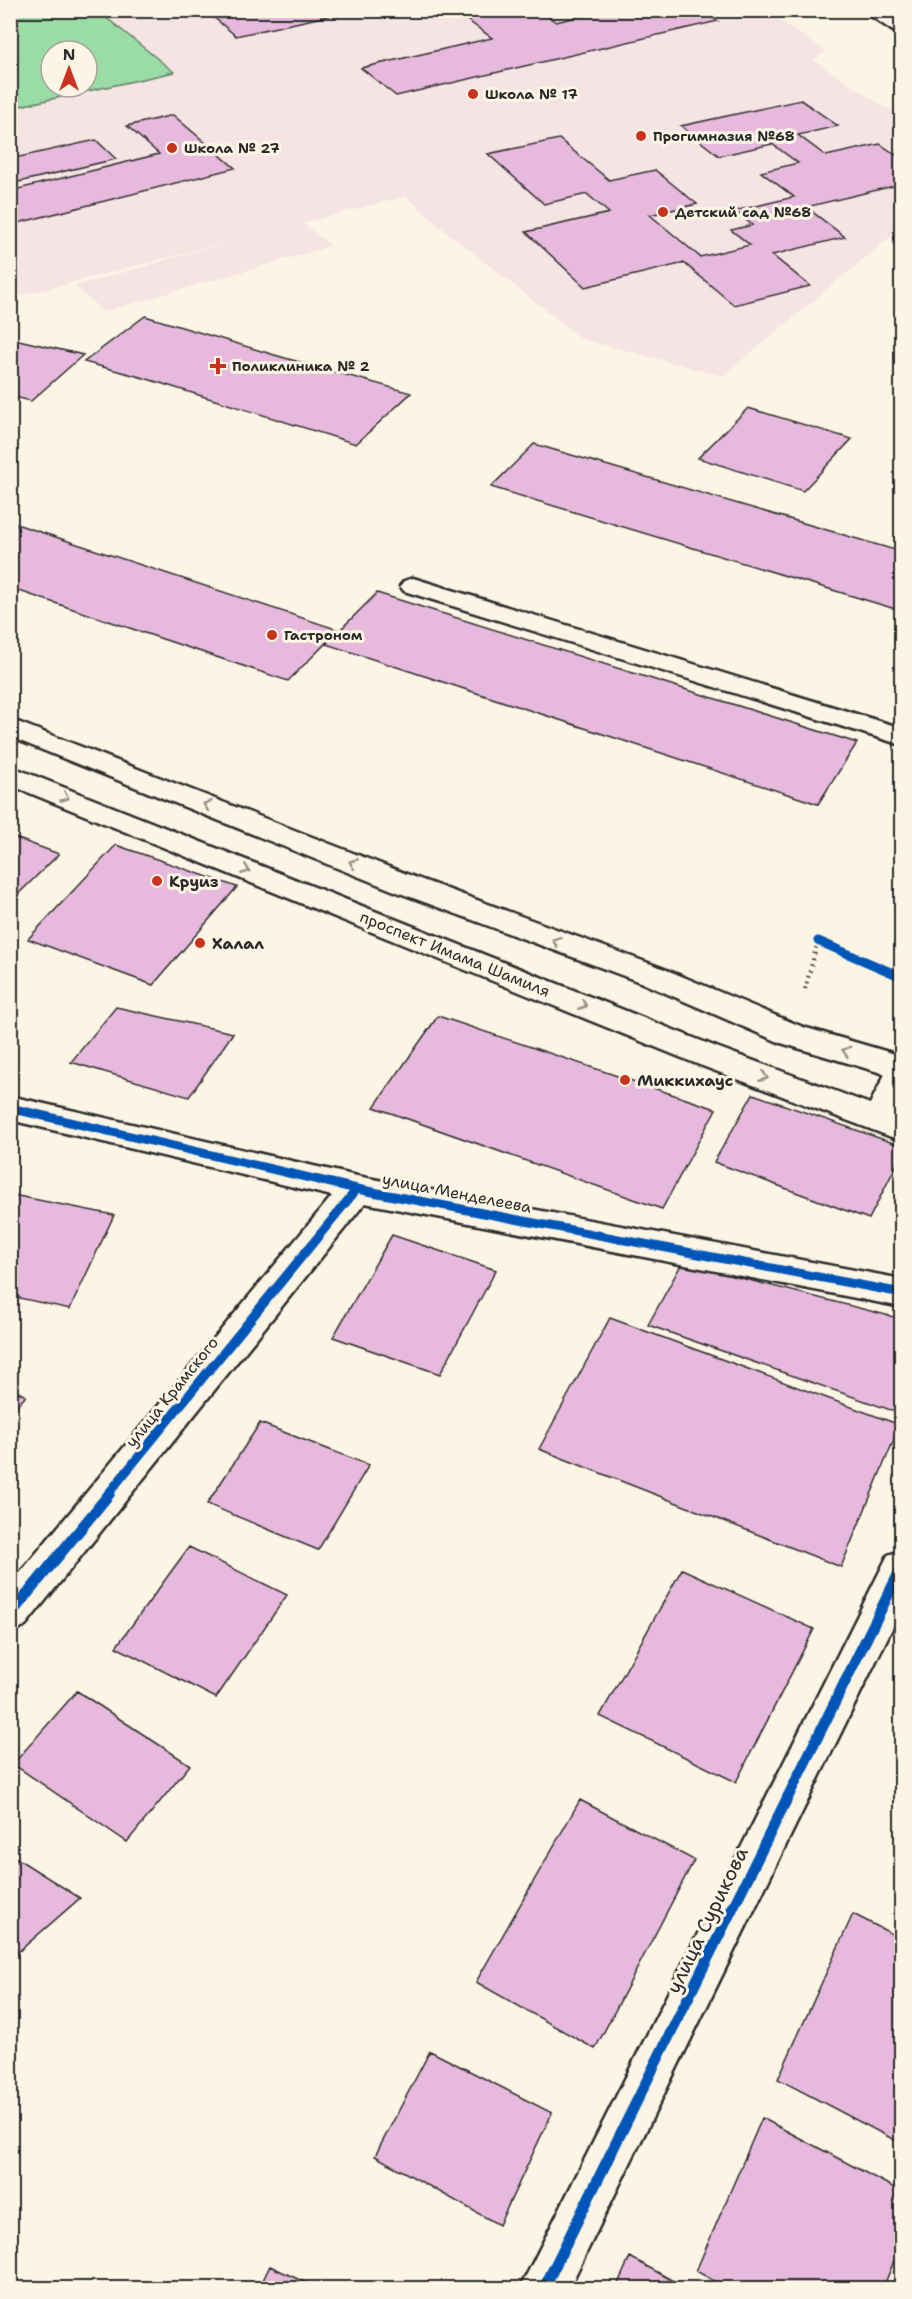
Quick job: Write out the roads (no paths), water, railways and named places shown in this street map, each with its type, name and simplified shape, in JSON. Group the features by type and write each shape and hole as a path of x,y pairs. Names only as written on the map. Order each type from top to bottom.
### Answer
{"main road":[{"path":"871,10 902,29"},
{"path":"413,586 902,737"},
{"path":"14,733 407,885 651,975 792,1035 902,1070 890,1125"},
{"name":"проспект Имама Шамиля","path":"10,775 708,1056 890,1125"},
{"name":"улица Менделеева","path":"10,1108 357,1189 902,1293"},
{"name":"улица Крамского","path":"10,1615 357,1189"},
{"name":"улица Сурикова","path":"544,2289 902,1568"}],"place":[{"name":"Школа № 17","path":"473,94"},
{"name":"Прогимназия №68","path":"641,136"},
{"name":"Школа № 27","path":"172,148"},
{"name":"Детский сад №68","path":"663,212"},
{"name":"Поликлиника № 2","path":"218,366"},
{"name":"Гастроном","path":"272,635"},
{"name":"Круиз","path":"157,881"},
{"name":"Халал","path":"200,943"},
{"name":"Миккихаус","path":"625,1080"}]}
